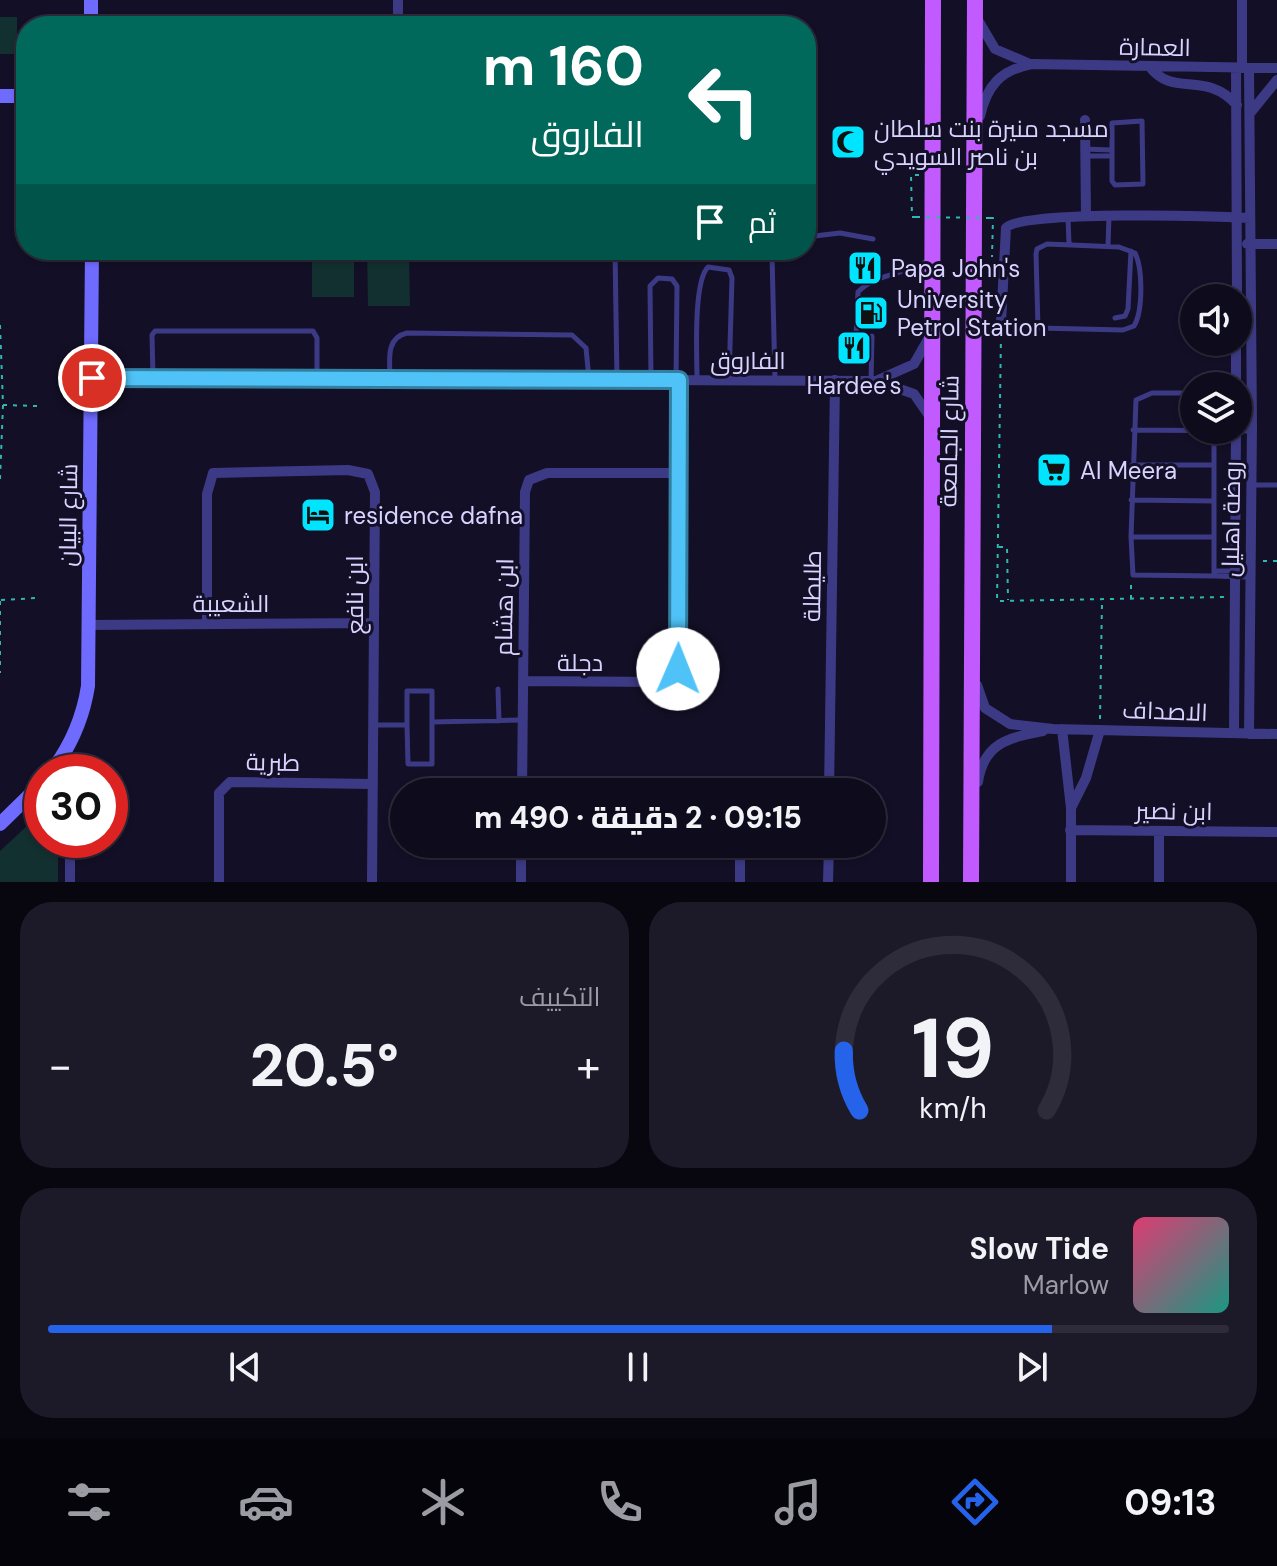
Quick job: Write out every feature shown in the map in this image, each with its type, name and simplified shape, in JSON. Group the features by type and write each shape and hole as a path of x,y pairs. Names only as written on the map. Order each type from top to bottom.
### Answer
{"main road":[{"name":"شارع الجامعة","path":"931,882 933,0"},
{"name":"شارع الجامعة","path":"971,882 976,0"}],"street":[{"name":"العمارة","path":"976,0 978,21 991,44 1008,57 1032,64 1277,68"},
{"name":"روضة اهليل","path":"1242,0 1242,68 1250,113 1251,372"},
{"name":"العمارة","path":"976,135 987,90 1005,73 1032,64"},
{"path":"1149,66 1161,80 1220,89 1238,106"},
{"path":"1237,284 1238,106 1242,68"},
{"path":"1250,113 1277,80"},
{"path":"1085,120 1086,216"},
{"path":"1001,323 1006,228 1015,220 1086,216 1250,218"},
{"path":"1237,244 1277,244"},
{"name":"شارع البيان","path":"64,754 85,704 89,625 92,260"},
{"name":"الفاروق","path":"874,381 914,364 932,331"},
{"name":"الفاروق","path":"92,378 874,381 914,394 932,421"},
{"name":"دجلة","path":"523,681 661,682 674,676 679,661 678,380"},
{"name":"طليطلة","path":"829,778 835,380"},
{"path":"1234,733 1237,444"},
{"name":"روضة اهليل","path":"1249,734 1252,444"},
{"name":"ابن نافع","path":"207,623 207,494 213,473 365,472 374,483 372,882"},
{"name":"ابن هشام","path":"522,778 525,492 529,480 547,473 679,473"},
{"name":"الشعيبة","path":"89,625 374,623"},
{"name":"الاصداف","path":"971,658 981,701 989,712 1010,724 1057,729 1277,734"},
{"path":"1057,729 1071,808 1071,882"},
{"name":"الاصداف","path":"971,829 980,770 990,749 1006,739 1057,729"},
{"path":"1071,808 1089,770 1100,730"},
{"name":"طبرية","path":"219,882 219,793 230,782 373,784"},
{"path":"0,824 24,801"},
{"name":"ابن نصير","path":"1070,830 1277,832"},
{"path":"1159,832 1159,882"},
{"path":"70,858 70,882"},
{"path":"521,858 521,882"},
{"path":"740,858 740,882"},
{"path":"828,882 829,858"}],"lane":[{"path":"1114,121 1142,121 1143,184 1114,184 1112,153 1114,121"},
{"path":"1084,152 1112,153"},
{"path":"1108,246 1109,216"},
{"path":"1068,217 1069,244"},
{"path":"816,236 840,233 873,239"},
{"path":"1047,244 1108,246 1131,250 1139,262 1139,314 1134,326 1123,330 1041,330 1036,322 1037,249 1047,244"},
{"path":"1115,318 1125,316 1128,309 1131,250"},
{"path":"874,381 872,338 856,336 855,298 872,280 911,271 932,258"},
{"path":"615,260 617,380"},
{"path":"772,260 775,380"},
{"path":"697,380 702,272 708,267 720,267 729,270 732,278 729,380"},
{"path":"651,380 650,286 658,278 672,279 677,286 678,380"},
{"path":"872,280 872,291"},
{"path":"153,378 152,335 155,331 310,331 317,335 318,379"},
{"path":"390,379 391,345 397,337 407,333 572,335 586,348 589,380"},
{"path":"1180,394 1138,396 1133,430 1131,572 1140,576 1237,574 1249,570"},
{"path":"1133,430 1180,430"},
{"path":"1214,444 1214,573"},
{"path":"1132,465 1214,465"},
{"path":"1252,485 1277,485"},
{"path":"1131,500 1214,501"},
{"path":"1131,537 1214,537"},
{"path":"1236,649 1249,650"},
{"path":"498,689 499,721"},
{"path":"408,691 432,691 431,765 408,764 407,725 408,691"},
{"path":"432,722 523,720"},
{"path":"374,725 407,725"}],"path":[{"path":"911,175 912,217 993,218 992,258"},
{"path":"1001,323 997,601 1237,596"},
{"path":"0,325 3,405 0,479"},
{"path":"3,405 37,406"},
{"path":"998,547 1007,547 1008,601"},
{"path":"1249,570 1277,561"},
{"path":"1131,572 1131,600"},
{"path":"0,673 0,600 37,598"},
{"path":"1100,730 1102,601"}],"green space":[{"path":"0,17 16,17 16,54 0,54"},
{"path":"312,260 354,260 354,297 312,297"},
{"path":"367,260 409,260 410,306 368,306"},
{"path":"24,829 24,858 58,858 58,882 0,882 0,851"}],"place":[{"name":"مسجد منيرة بنت سلطان بن ناصر السويدي","path":"848,142"},
{"name":"Papa John's","path":"865,268"},
{"name":"University Petrol Station","path":"871,313"},
{"name":"Hardee's","path":"854,348"},
{"name":"Al Meera","path":"1054,470"},
{"name":"residence dafna","path":"318,515"}],"route":[{"path":"92,378 679,380 678,669"}]}
